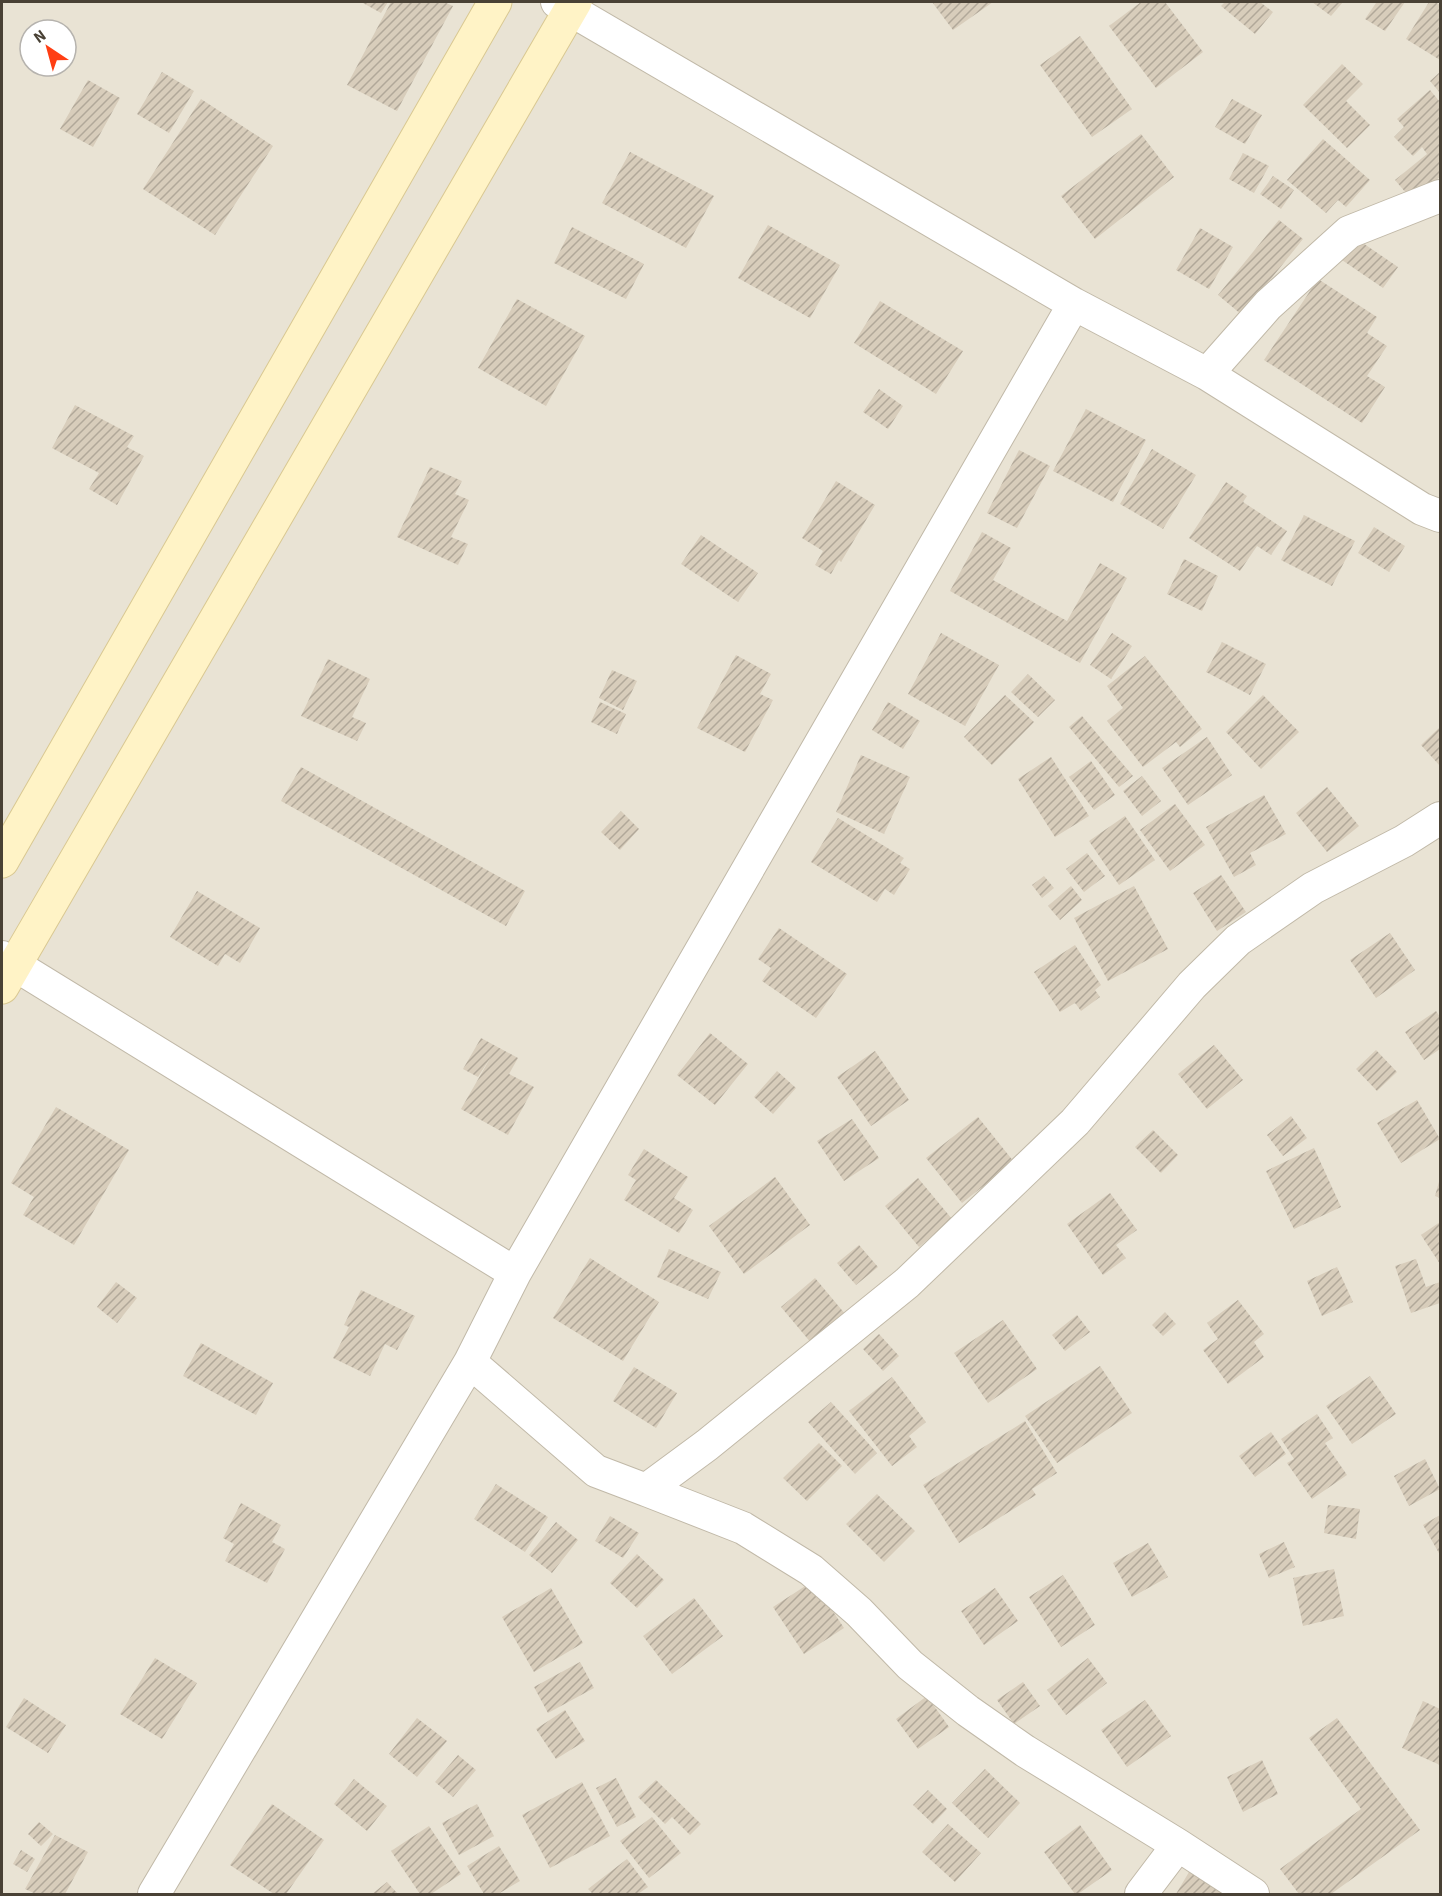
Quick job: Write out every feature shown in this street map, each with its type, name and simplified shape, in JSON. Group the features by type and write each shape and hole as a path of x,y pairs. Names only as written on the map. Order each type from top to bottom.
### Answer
{"street":[{"path":"2,861 495,2"},
{"path":"515,1273 6,970 567,4 1074,304 1207,374 1422,509 1440,516"},
{"path":"1207,374 1268,305 1349,232 1440,196"},
{"path":"154,1894 470,1362 515,1273 1074,304"},
{"path":"646,1490 707,1444 907,1283 1075,1122 1191,985 1238,940 1313,888 1404,841 1440,818"},
{"path":"470,1362 596,1471 743,1528 811,1570 858,1612 910,1665 968,1711 1025,1751 1178,1845 1252,1894"},
{"path":"1141,1894 1178,1845"}],"shaded area":[{"path":"2,2 1440,2 1440,1894 2,1894"}],"building":[{"path":"361,2 388,2 381,13"},
{"path":"391,2 444,2 453,6 397,111 347,85"},
{"path":"932,2 993,2 953,30"},
{"path":"1141,2 1165,2 1203,52 1156,88 1109,26"},
{"path":"1225,2 1260,2 1273,12 1255,34 1221,6"},
{"path":"1312,2 1343,2 1331,16"},
{"path":"1373,2 1405,2 1385,31 1365,19 1376,3"},
{"path":"1429,2 1440,5 1440,60 1406,39"},
{"path":"1080,36 1132,109 1092,137 1040,65"},
{"path":"1342,64 1363,84 1346,101 1370,125 1347,148 1303,105"},
{"path":"162,72 194,91 169,133 137,114"},
{"path":"1440,72 1440,93 1430,81"},
{"path":"88,80 120,98 93,147 60,129"},
{"path":"1430,90 1440,102 1440,177 1412,200 1395,180 1427,154 1422,147 1413,156 1394,137 1404,127 1397,119"},
{"path":"201,99 273,146 215,235 143,189"},
{"path":"1232,99 1262,115 1245,144 1215,127"},
{"path":"1141,134 1174,177 1095,239 1061,196"},
{"path":"1323,139 1370,180 1346,207 1338,200 1326,213 1287,180"},
{"path":"630,152 714,196 686,248 602,203"},
{"path":"1243,153 1269,166 1254,193 1229,179"},
{"path":"1273,176 1294,190 1281,209 1260,194"},
{"path":"1279,220 1303,239 1242,315 1218,295"},
{"path":"768,225 840,265 810,318 738,278"},
{"path":"572,227 644,264 626,299 554,263"},
{"path":"1200,228 1233,247 1209,289 1176,270"},
{"path":"1354,237 1398,267 1383,288 1339,258"},
{"path":"1318,279 1377,317 1367,333 1387,346 1367,376 1385,387 1362,423 1264,360"},
{"path":"517,299 585,336 546,406 478,368"},
{"path":"880,301 963,351 936,394 854,343"},
{"path":"879,389 903,406 888,429 863,412"},
{"path":"75,405 134,436 127,447 144,456 117,505 89,489 99,473 52,448"},
{"path":"1086,409 1146,440 1113,502 1053,471"},
{"path":"1152,449 1196,475 1163,529 1120,504"},
{"path":"1019,450 1050,466 1017,528 987,513"},
{"path":"430,467 462,481 455,494 469,500 451,537 468,544 458,565 397,537"},
{"path":"836,481 875,505 841,562 839,560 831,574 815,565 823,551 802,538"},
{"path":"1226,482 1247,496 1243,502 1287,531 1271,555 1257,546 1240,571 1189,538"},
{"path":"1304,515 1355,541 1332,586 1281,560"},
{"path":"1374,527 1405,546 1389,572 1358,553"},
{"path":"982,532 1011,548 993,580 1067,621 1100,563 1127,578 1080,663 950,591"},
{"path":"701,535 758,573 738,602 681,564"},
{"path":"1184,559 1218,576 1202,611 1167,594"},
{"path":"941,633 999,665 965,726 908,694"},
{"path":"1112,633 1132,646 1111,679 1090,665"},
{"path":"1222,642 1266,664 1250,695 1206,672"},
{"path":"736,655 771,674 760,694 773,700 745,752 697,728"},
{"path":"1145,656 1202,729 1180,747 1176,742 1143,767 1107,721 1123,708 1107,686"},
{"path":"328,659 370,679 352,717 366,723 357,741 301,716"},
{"path":"612,670 637,681 623,710 599,698"},
{"path":"1028,674 1055,700 1038,717 1011,692"},
{"path":"1005,695 1034,722 992,765 964,737"},
{"path":"1263,695 1299,732 1261,769 1226,732"},
{"path":"600,702 626,714 617,734 591,722"},
{"path":"888,702 920,721 903,749 872,730"},
{"path":"1082,716 1133,776 1119,787 1069,727"},
{"path":"1440,727 1440,766 1421,745"},
{"path":"1207,737 1232,775 1188,805 1162,768"},
{"path":"861,755 910,777 884,834 836,812"},
{"path":"1051,757 1089,816 1055,837 1018,779"},
{"path":"1091,761 1115,795 1094,810 1069,777"},
{"path":"301,767 525,891 506,926 281,801"},
{"path":"1142,776 1161,801 1142,816 1123,791"},
{"path":"1327,787 1359,826 1327,852 1296,813"},
{"path":"1264,795 1286,834 1250,853 1256,865 1234,877 1206,827"},
{"path":"1175,804 1205,845 1170,871 1140,830"},
{"path":"621,811 639,829 620,850 601,832"},
{"path":"1125,816 1155,860 1119,885 1089,841"},
{"path":"838,818 904,858 900,863 910,869 894,895 885,889 877,902 811,862"},
{"path":"1087,853 1105,876 1084,892 1066,869"},
{"path":"1221,875 1246,912 1217,931 1193,893"},
{"path":"1044,876 1054,888 1042,898 1032,885"},
{"path":"1071,886 1082,900 1060,920 1048,906"},
{"path":"1134,886 1168,949 1108,981 1074,918"},
{"path":"197,891 260,928 240,963 225,954 218,966 170,937"},
{"path":"779,928 847,974 816,1018 762,981 771,968 758,959"},
{"path":"1390,933 1415,970 1376,998 1350,960"},
{"path":"1075,945 1101,985 1095,990 1100,997 1081,1011 1075,1003 1060,1012 1034,972"},
{"path":"1436,1011 1440,1017 1440,1049 1424,1060 1405,1032"},
{"path":"710,1033 748,1064 715,1105 677,1075"},
{"path":"481,1038 518,1058 509,1074 534,1087 508,1135 461,1109 492,1055 478,1077 463,1069"},
{"path":"1214,1045 1243,1080 1207,1109 1178,1074"},
{"path":"1376,1050 1397,1072 1377,1091 1356,1069"},
{"path":"875,1051 909,1100 871,1126 837,1077"},
{"path":"777,1071 796,1088 773,1114 754,1097"},
{"path":"1417,1100 1440,1139 1401,1163 1377,1123"},
{"path":"56,1107 129,1150 74,1245 23,1215 34,1197 11,1183"},
{"path":"1291,1116 1307,1138 1283,1156 1267,1135"},
{"path":"978,1117 1014,1162 962,1203 926,1158"},
{"path":"852,1119 879,1158 844,1181 817,1141"},
{"path":"1153,1130 1178,1155 1161,1173 1135,1147"},
{"path":"1314,1148 1341,1207 1294,1229 1266,1171"},
{"path":"644,1149 688,1177 674,1198 693,1210 679,1233 624,1200 636,1180 628,1175"},
{"path":"775,1177 810,1225 744,1274 709,1226"},
{"path":"918,1178 952,1219 919,1247 885,1206"},
{"path":"1440,1178 1440,1198 1435,1196"},
{"path":"1110,1193 1137,1230 1116,1245 1126,1258 1103,1275 1067,1224"},
{"path":"1440,1222 1440,1264 1421,1235"},
{"path":"859,1245 878,1267 856,1285 837,1263"},
{"path":"669,1249 721,1272 708,1299 657,1277"},
{"path":"590,1258 659,1302 623,1361 553,1318"},
{"path":"1416,1259 1426,1287 1440,1282 1440,1303 1411,1313 1395,1266"},
{"path":"1337,1267 1353,1302 1322,1316 1307,1281"},
{"path":"815,1278 846,1315 812,1344 781,1307"},
{"path":"116,1282 137,1298 117,1323 97,1307"},
{"path":"361,1290 415,1316 397,1350 385,1344 370,1376 333,1358 349,1327 344,1325"},
{"path":"1238,1300 1264,1334 1254,1342 1264,1357 1228,1384 1203,1350 1218,1339 1207,1323"},
{"path":"1165,1312 1176,1324 1163,1336 1152,1325"},
{"path":"1077,1315 1090,1332 1065,1351 1052,1335"},
{"path":"1003,1320 1037,1369 988,1403 954,1353"},
{"path":"879,1334 899,1356 883,1371 863,1349"},
{"path":"201,1343 273,1383 256,1415 183,1376"},
{"path":"1100,1366 1132,1413 1057,1463 1025,1416"},
{"path":"634,1367 677,1393 656,1428 613,1401"},
{"path":"1370,1376 1396,1414 1352,1444 1326,1406"},
{"path":"892,1377 926,1422 909,1436 917,1447 892,1466 849,1411"},
{"path":"831,1402 877,1453 855,1474 808,1422"},
{"path":"1317,1414 1333,1438 1325,1443 1347,1475 1312,1499 1287,1463 1294,1459 1281,1439"},
{"path":"1025,1421 1057,1473 1032,1489 1036,1495 959,1543 923,1485"},
{"path":"1271,1432 1286,1454 1255,1477 1239,1456"},
{"path":"819,1443 842,1466 807,1501 783,1478"},
{"path":"1425,1459 1440,1489 1409,1506 1394,1476"},
{"path":"496,1484 548,1517 525,1552 474,1519"},
{"path":"877,1494 915,1531 884,1562 846,1524"},
{"path":"241,1503 281,1525 272,1542 285,1549 267,1583 225,1561 234,1544 223,1538"},
{"path":"1328,1505 1360,1509 1356,1539 1324,1533"},
{"path":"1440,1515 1440,1555 1423,1525"},
{"path":"610,1516 639,1533 623,1558 595,1541"},
{"path":"556,1522 578,1540 552,1573 529,1555"},
{"path":"1284,1542 1295,1567 1269,1578 1259,1554"},
{"path":"1148,1543 1168,1577 1132,1597 1113,1563"},
{"path":"637,1554 664,1580 637,1608 610,1583"},
{"path":"1334,1569 1344,1616 1303,1626 1293,1578"},
{"path":"1063,1575 1095,1625 1061,1647 1029,1597"},
{"path":"813,1581 844,1628 804,1654 773,1607"},
{"path":"551,1588 583,1643 534,1672 502,1617"},
{"path":"995,1588 1018,1621 984,1645 961,1611"},
{"path":"694,1598 723,1636 672,1674 643,1636"},
{"path":"155,1658 197,1683 162,1739 120,1714"},
{"path":"1088,1658 1107,1683 1066,1715 1047,1690"},
{"path":"580,1662 594,1688 548,1713 534,1687"},
{"path":"1023,1682 1040,1706 1014,1724 997,1700"},
{"path":"927,1696 949,1727 918,1749 896,1719"},
{"path":"24,1698 66,1725 48,1753 6,1727"},
{"path":"1145,1700 1171,1736 1127,1767 1101,1730"},
{"path":"1423,1701 1440,1709 1440,1765 1402,1748"},
{"path":"565,1710 585,1741 556,1759 536,1729"},
{"path":"417,1718 447,1741 417,1777 389,1754"},
{"path":"1337,1718 1420,1830 1331,1894 1299,1894 1280,1869 1361,1809 1309,1738"},
{"path":"458,1755 476,1770 453,1797 435,1782"},
{"path":"1262,1760 1278,1794 1243,1812 1227,1777"},
{"path":"985,1769 1020,1803 988,1838 952,1803"},
{"path":"616,1778 636,1817 617,1827 596,1788"},
{"path":"354,1779 387,1806 367,1831 334,1804"},
{"path":"656,1780 701,1824 690,1835 672,1817 665,1824 638,1797"},
{"path":"582,1782 610,1836 550,1868 522,1815"},
{"path":"928,1790 947,1809 933,1824 913,1805"},
{"path":"272,1804 324,1840 286,1894 274,1894 230,1865"},
{"path":"477,1804 494,1836 459,1855 442,1823"},
{"path":"652,1817 681,1853 649,1878 620,1841"},
{"path":"39,1822 53,1834 41,1846 28,1834"},
{"path":"948,1824 981,1853 955,1882 922,1852"},
{"path":"1080,1825 1112,1870 1075,1894 1044,1852"},
{"path":"429,1826 461,1874 431,1894 420,1894 391,1851"},
{"path":"55,1835 88,1852 65,1894 36,1894 25,1889"},
{"path":"499,1846 520,1881 498,1894 484,1894 467,1866"},
{"path":"21,1850 35,1859 27,1872 13,1864"},
{"path":"627,1859 648,1887 638,1894 593,1894 588,1889"},
{"path":"1192,1867 1238,1894 1176,1894"},
{"path":"387,1882 398,1894 372,1894"}]}
